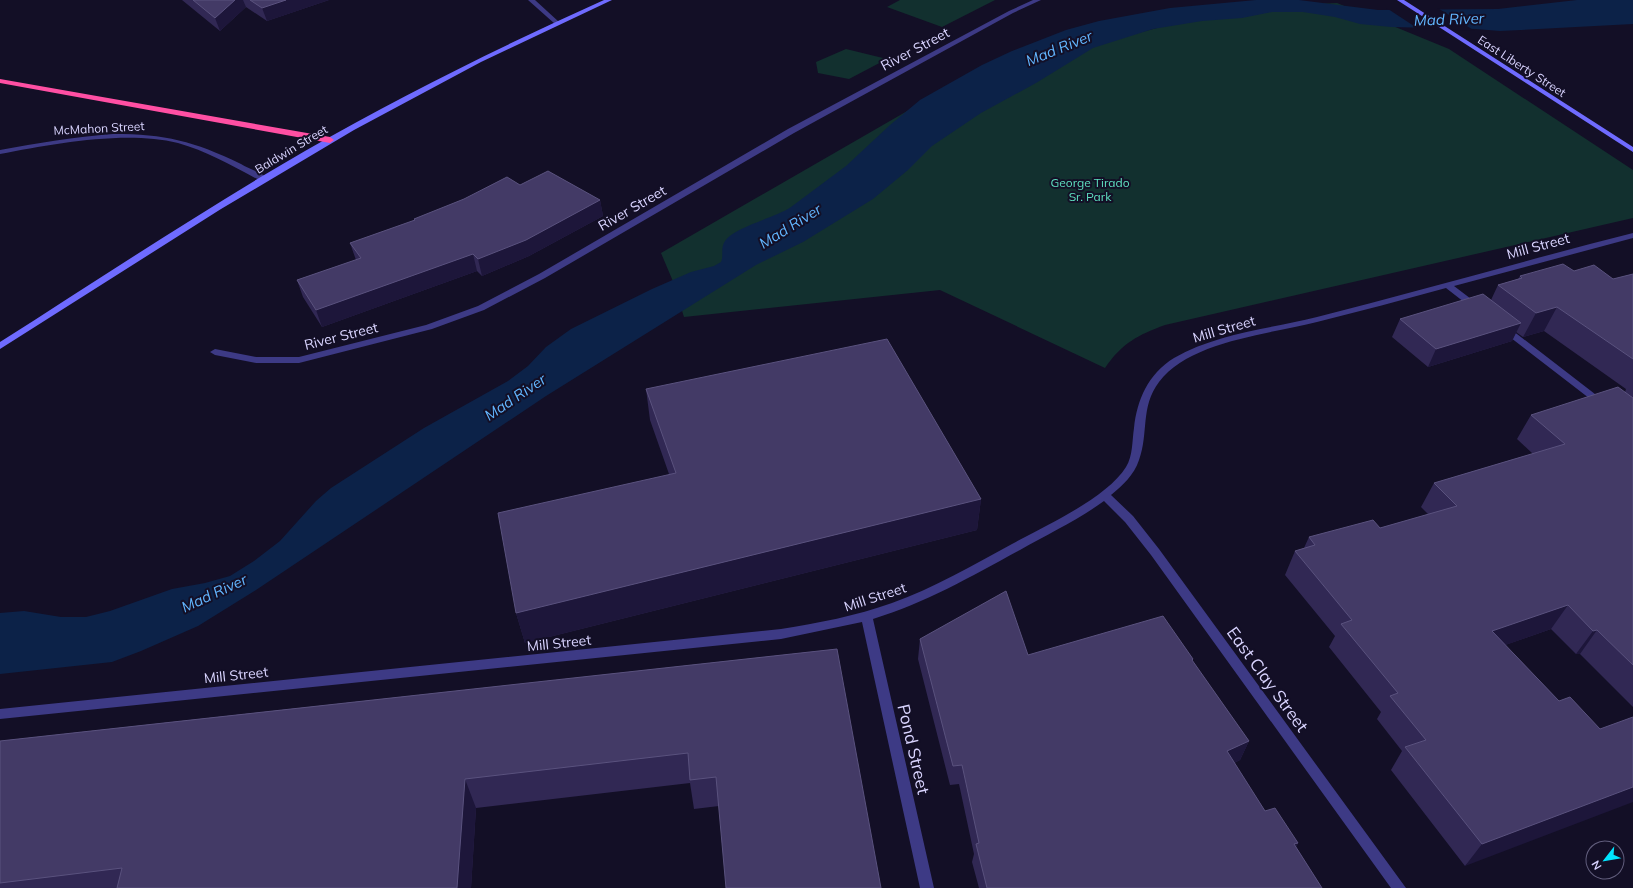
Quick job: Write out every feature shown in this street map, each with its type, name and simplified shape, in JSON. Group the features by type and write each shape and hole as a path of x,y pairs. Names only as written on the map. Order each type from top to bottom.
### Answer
{"highway":[{"path":"0,81 330,140"}],"main road":[{"name":"Baldwin Street","path":"0,346 264,179 330,140 446,77 557,23 609,0"},
{"name":"East Liberty Street","path":"1400,0 1633,150"}],"street":[{"path":"531,0 557,23"},
{"name":"River Street","path":"215,352 260,362 299,360 429,327 481,308 542,276 791,132 1011,12 1038,0"},
{"name":"McMahon Street","path":"0,152 77,140 131,137 153,138 177,141 198,148 264,179"},
{"name":"Mill Street","path":"0,714 782,634 830,626 867,617 913,600 951,581 1070,517 1104,494 1126,473 1136,458 1141,410 1149,388 1155,379 1176,361 1200,349 1225,341 1304,323 1633,235"},
{"path":"1448,285 1485,314"},
{"path":"1497,323 1608,409"},
{"name":"East Clay Street","path":"1104,494 1129,519 1155,552 1399,888"},
{"name":"Pond Street","path":"867,617 927,888"}],"green space":[{"path":"900,0 995,0 942,27 887,7"},
{"name":"George Tirado Sr. Park","path":"1337,3 1449,49 1633,170 1633,218 1165,325 1139,336 1124,346 1111,359 1105,368 940,290 684,317 672,279 661,253 961,80 1232,8"},
{"path":"846,49 887,59 849,79 818,73 816,62"}],"water":[{"name":"Mad River","path":"1256,0 1299,0 1378,10 1498,9 1577,0 1633,0 1633,24 1500,31 1391,27 1360,24 1335,17 1303,12 1272,12 1242,18 1202,21 1153,29 1093,48 1036,83 981,113 932,146 908,170 873,199 803,242 756,265 546,396 256,590 198,626 112,662 0,674 0,613 24,611 61,617 86,617 110,611 172,589 205,583 230,576 254,561 280,541 316,501 331,488 424,428 508,381 528,366 546,347 571,329 652,289 691,272 714,266 721,262 722,249 725,241 730,236 737,231 791,207 846,166 890,125 920,100 982,65 1012,51 1066,30 1099,21 1170,8"}],"pier":[{"path":"1385,7 1436,7 1475,31 1417,28"}],"building":[{"path":"193,0 235,0 215,18"},
{"path":"250,0 286,0 262,8"},
{"path":"548,171 600,200 526,240 478,259 473,254 316,310 297,280 361,258 350,243 415,220 414,219 464,199 507,177 520,185"},
{"path":"1563,264 1574,271 1594,265 1613,279 1633,274 1633,359 1557,307 1536,313 1498,285 1522,278 1520,276"},
{"path":"1483,294 1521,323 1436,349 1400,319"},
{"path":"887,339 981,499 516,613 498,513 676,473 646,389"},
{"path":"1618,387 1633,398 1633,665 1597,630 1593,631 1568,605 1492,631 1559,701 1570,697 1600,729 1633,717 1633,787 1482,844 1405,747 1426,740 1390,696 1398,693 1341,624 1352,620 1295,551 1315,545 1309,537 1373,520 1380,528 1457,506 1434,483 1565,444 1531,415"},
{"path":"1006,591 1028,655 1163,616 1249,741 1227,751 1265,811 1275,808 1298,843 1294,844 1322,888 987,888 976,844 979,843 962,765 953,766 920,639"},
{"path":"837,649 881,888 726,888 716,777 690,780 688,753 465,779 457,888 117,888 122,868 0,883 0,741"}]}
